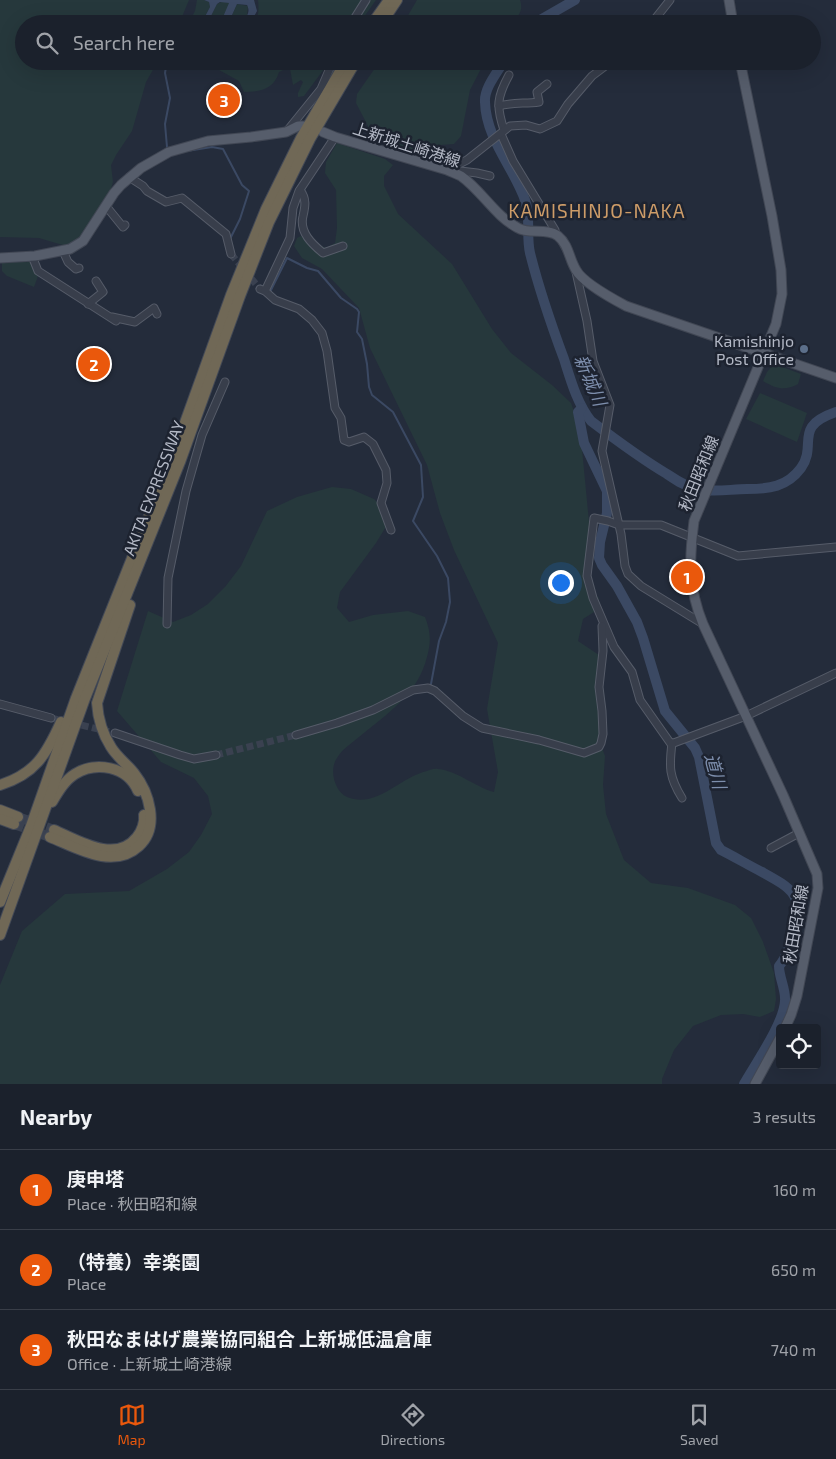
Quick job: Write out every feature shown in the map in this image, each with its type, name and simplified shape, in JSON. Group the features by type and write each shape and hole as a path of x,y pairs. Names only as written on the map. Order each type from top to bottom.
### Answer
{"highway":[{"path":"378,15 389,0"},
{"path":"387,15 397,0"},
{"name":"AKITA EXPRESSWAY","path":"0,935 76,698 96,644 170,464 231,295 266,209 300,138 341,70"},
{"name":"AKITA EXPRESSWAY","path":"0,902 34,827 42,817 84,700 162,510 240,296 270,222 310,139 351,70"},
{"path":"42,817 60,790 73,775 88,768 104,766 118,770 136,787 143,802 145,820 141,833 133,843 123,848 108,850 52,833 104,858 116,857 137,848 145,841 150,829 150,807 143,787 111,748 98,720 97,704 162,510"},
{"path":"0,785 25,774 36,766 47,751 96,644"},
{"path":"0,810 16,820 0,819"}],"main road":[{"path":"729,0 732,15"},
{"name":"秋田昭和線","path":"742,70 772,216 781,270 781,304 765,353 694,521 690,573 696,607 703,624 814,865 818,880 797,996 787,1024"},
{"path":"0,258 32,256 70,249 82,241 114,193 129,177 157,158 182,147 208,141 251,138 286,132 298,126 303,126"},
{"name":"上新城土崎港線","path":"323,132 461,176 501,215 520,230 544,231 555,234"},
{"path":"555,234 564,243 576,271 600,291 626,306 836,378"},
{"path":"755,1084 776,1045"}],"street":[{"path":"356,15 366,0"},
{"path":"659,15 670,0"},
{"path":"286,132 321,89 329,70"},
{"path":"447,170 468,160 510,126 515,124 540,128 557,121 568,104 592,76 600,70"},
{"path":"509,75 499,95 499,116 502,133 513,161 555,230 555,234"},
{"path":"499,106 510,102 519,104 539,102 537,92 546,84"},
{"path":"335,137 300,190 293,208 290,238 262,290 275,300 299,309 312,320 322,334 327,351 335,408 341,418 344,440 349,442 364,437 374,444 386,470 387,483 381,503 391,530"},
{"path":"447,170 490,176"},
{"path":"129,177 147,191 166,202 182,198 204,214 226,234 231,254"},
{"path":"300,190 304,195 305,211 302,217 304,232 312,244 323,253 343,246"},
{"path":"106,206 123,227 125,225"},
{"path":"63,251 68,262 76,269 79,268"},
{"path":"32,256 38,272 91,302 113,319 117,317 135,322 154,308 156,314"},
{"path":"576,271 587,321 593,361 610,405 602,452 620,525 625,566 628,574 641,586 703,624"},
{"path":"91,302 103,292 96,281"},
{"path":"87,293 91,302"},
{"path":"168,624 168,578 186,491 202,435 225,382"},
{"path":"672,743 640,700 632,672 614,647 592,598 587,576 594,518 620,525 661,524 738,556 836,547"},
{"path":"296,735 361,715 412,690 428,688 435,691 463,716 482,728 539,740 584,753 588,752 599,747 603,734 599,687 603,651 602,620"},
{"path":"672,743 746,716 836,673"},
{"path":"0,704 51,718"},
{"path":"115,733 194,759 216,755"},
{"path":"672,743 673,783 682,798"},
{"path":"771,848 799,833"}],"shaded area":[{"path":"0,0 189,0 183,15 15,15 15,70 153,70 146,82 132,131 111,165 113,182 110,192 81,236 75,242 66,246 39,238 0,237"},
{"path":"197,0 209,2 210,7 206,15 193,15"},
{"path":"258,0 376,0 365,15 258,15"},
{"path":"417,0 520,0 521,7 518,15 408,15"},
{"path":"223,1 229,3 224,15 212,15 217,4"},
{"path":"237,4 248,6 247,15 232,15"},
{"path":"219,70 283,70 279,72 277,78 270,86 261,90 244,92 239,81"},
{"path":"290,70 323,70 304,96 298,97 303,82 301,80 293,85"},
{"path":"374,70 480,70 470,90 461,136 454,144 427,146 410,152 371,141 368,126 356,103 357,94"},
{"path":"337,143 385,159 393,165 384,176 384,186 398,214 452,264 492,329 511,353 552,385 571,403 580,428 589,522 588,561 584,584 599,598 594,612 583,619 578,641 599,655 595,686 600,730 599,740 605,756 603,785 606,814 624,860 651,883 688,888 735,905 751,918 763,942 774,973 776,999 774,1011 760,1017 743,1014 721,1015 693,1026 674,1050 662,1079 662,1084 0,1084 0,985 22,931 65,894 129,891 167,869 189,852 212,814 208,796 194,778 161,762 117,711 148,611 173,622 191,615 208,604 225,587 241,566 267,511 297,497 332,487 351,489 374,499 386,511 387,525 340,592 337,608 349,622 373,615 408,611 425,617 428,627 430,642 428,652 423,670 417,682 400,702 347,746 337,758 333,774 339,790 347,797 358,800 368,799 378,796 416,775 437,769 453,773 494,792 498,772 487,709 498,643 454,550 440,513 427,465 370,348 359,308 322,269 302,258 294,246 297,238 301,236 326,248 335,243 337,228 336,190 325,173 326,162"},
{"path":"31,259 38,276 34,287 7,276 2,271 2,262"},
{"path":"773,365 801,374 798,384 789,388 780,388 763,381"},
{"path":"760,393 807,413 797,442 746,419"}],"water":[{"path":"204,0 254,0 257,11 255,15 247,15 247,5 237,4 232,15 224,15 229,3 220,2 212,15 206,15 210,7 209,2"}],"waterway":[{"name":"新城川","path":"549,15 575,0"},
{"path":"166,70 170,98 165,124 167,147"},
{"name":"新城川","path":"499,70 485,97 490,128 525,200 528,213 529,247 537,280 575,392 591,421 681,483 697,489 716,491 755,489 777,486 784,483 796,474 806,459 808,437 814,424 836,412"},
{"path":"187,151 212,147 223,149 242,185 249,191 240,219 230,239"},
{"path":"269,291 287,258 318,271 341,298 359,312 357,332 362,339 369,387 372,395 393,412 421,465 423,497 413,521 437,556 448,578 450,602 446,622 439,641 431,684"},
{"name":"道川","path":"582,408 578,412 584,443 607,491 607,513 600,542 599,558 637,622 665,711 695,748 699,757 716,843 721,850 788,888 793,894 798,909 793,936 779,966 785,997 780,1020 744,1084"}],"tunnel":[{"path":"231,254 260,289"},
{"path":"51,718 115,733"},
{"path":"216,755 296,735"},
{"path":"18,817 54,830"},
{"path":"14,824 50,837"}],"place":[{"name":"秋田なまはげ農業協同組合 上新城低温倉庫","path":"224,100"},
{"name":"Kamishinjo Post Office","path":"804,349"},
{"name":"（特養）幸楽園","path":"94,364"},
{"name":"庚申塔","path":"687,577"}],"district":[{"name":"KAMISHINJO-NAKA","path":"597,210"}]}
